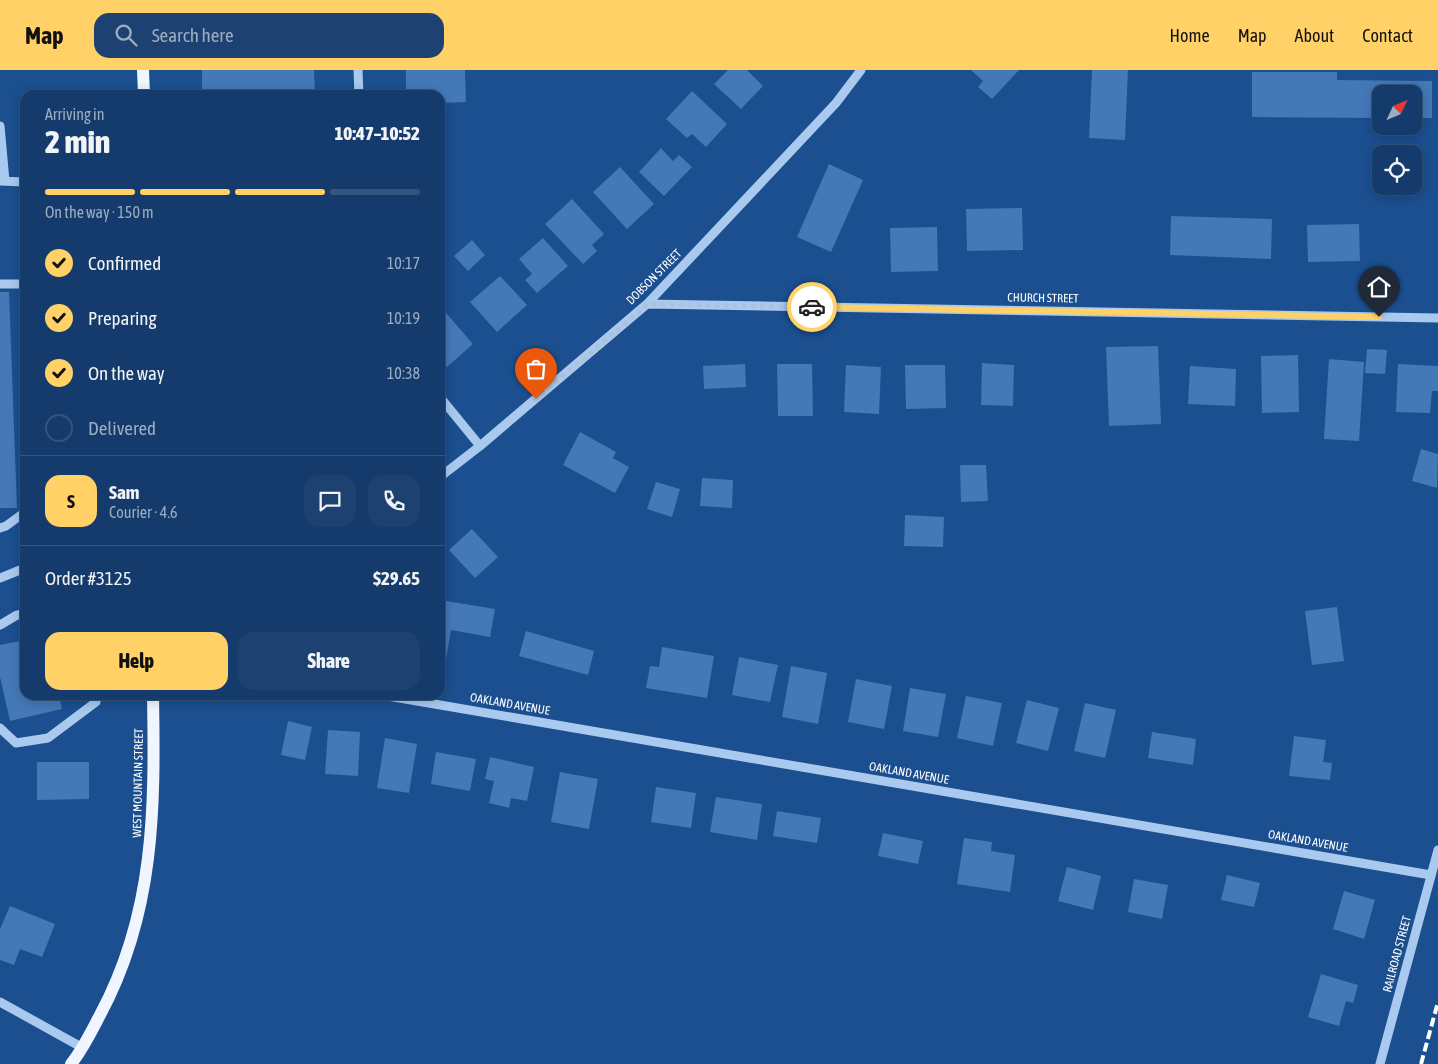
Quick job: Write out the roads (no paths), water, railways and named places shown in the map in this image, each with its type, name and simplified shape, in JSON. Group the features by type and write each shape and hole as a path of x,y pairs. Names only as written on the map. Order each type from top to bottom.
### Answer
{"main road":[{"path":"143,70 144,90"},
{"name":"WEST MOUNTAIN STREET","path":"71,1064 83,1048 111,994 132,940 146,883 152,826 154,700"}],"street":[{"path":"358,70 359,90"},
{"name":"DOBSON STREET","path":"445,473 480,446 648,304 829,110 861,70"},
{"path":"0,126 2,181 20,182"},
{"path":"0,284 20,284"},
{"name":"CHURCH STREET","path":"648,304 1438,318"},
{"path":"445,403 480,446"},
{"path":"0,528 20,516"},
{"path":"0,578 20,570"},
{"path":"0,626 20,614"},
{"path":"0,728 16,744 48,738 96,702 96,700"},
{"name":"OAKLAND AVENUE","path":"411,700 1431,875"},
{"name":"RAILROAD STREET","path":"1380,1064 1438,850"},
{"path":"0,1002 83,1048"}],"railway":[{"path":"1421,1064 1438,1002"}]}
